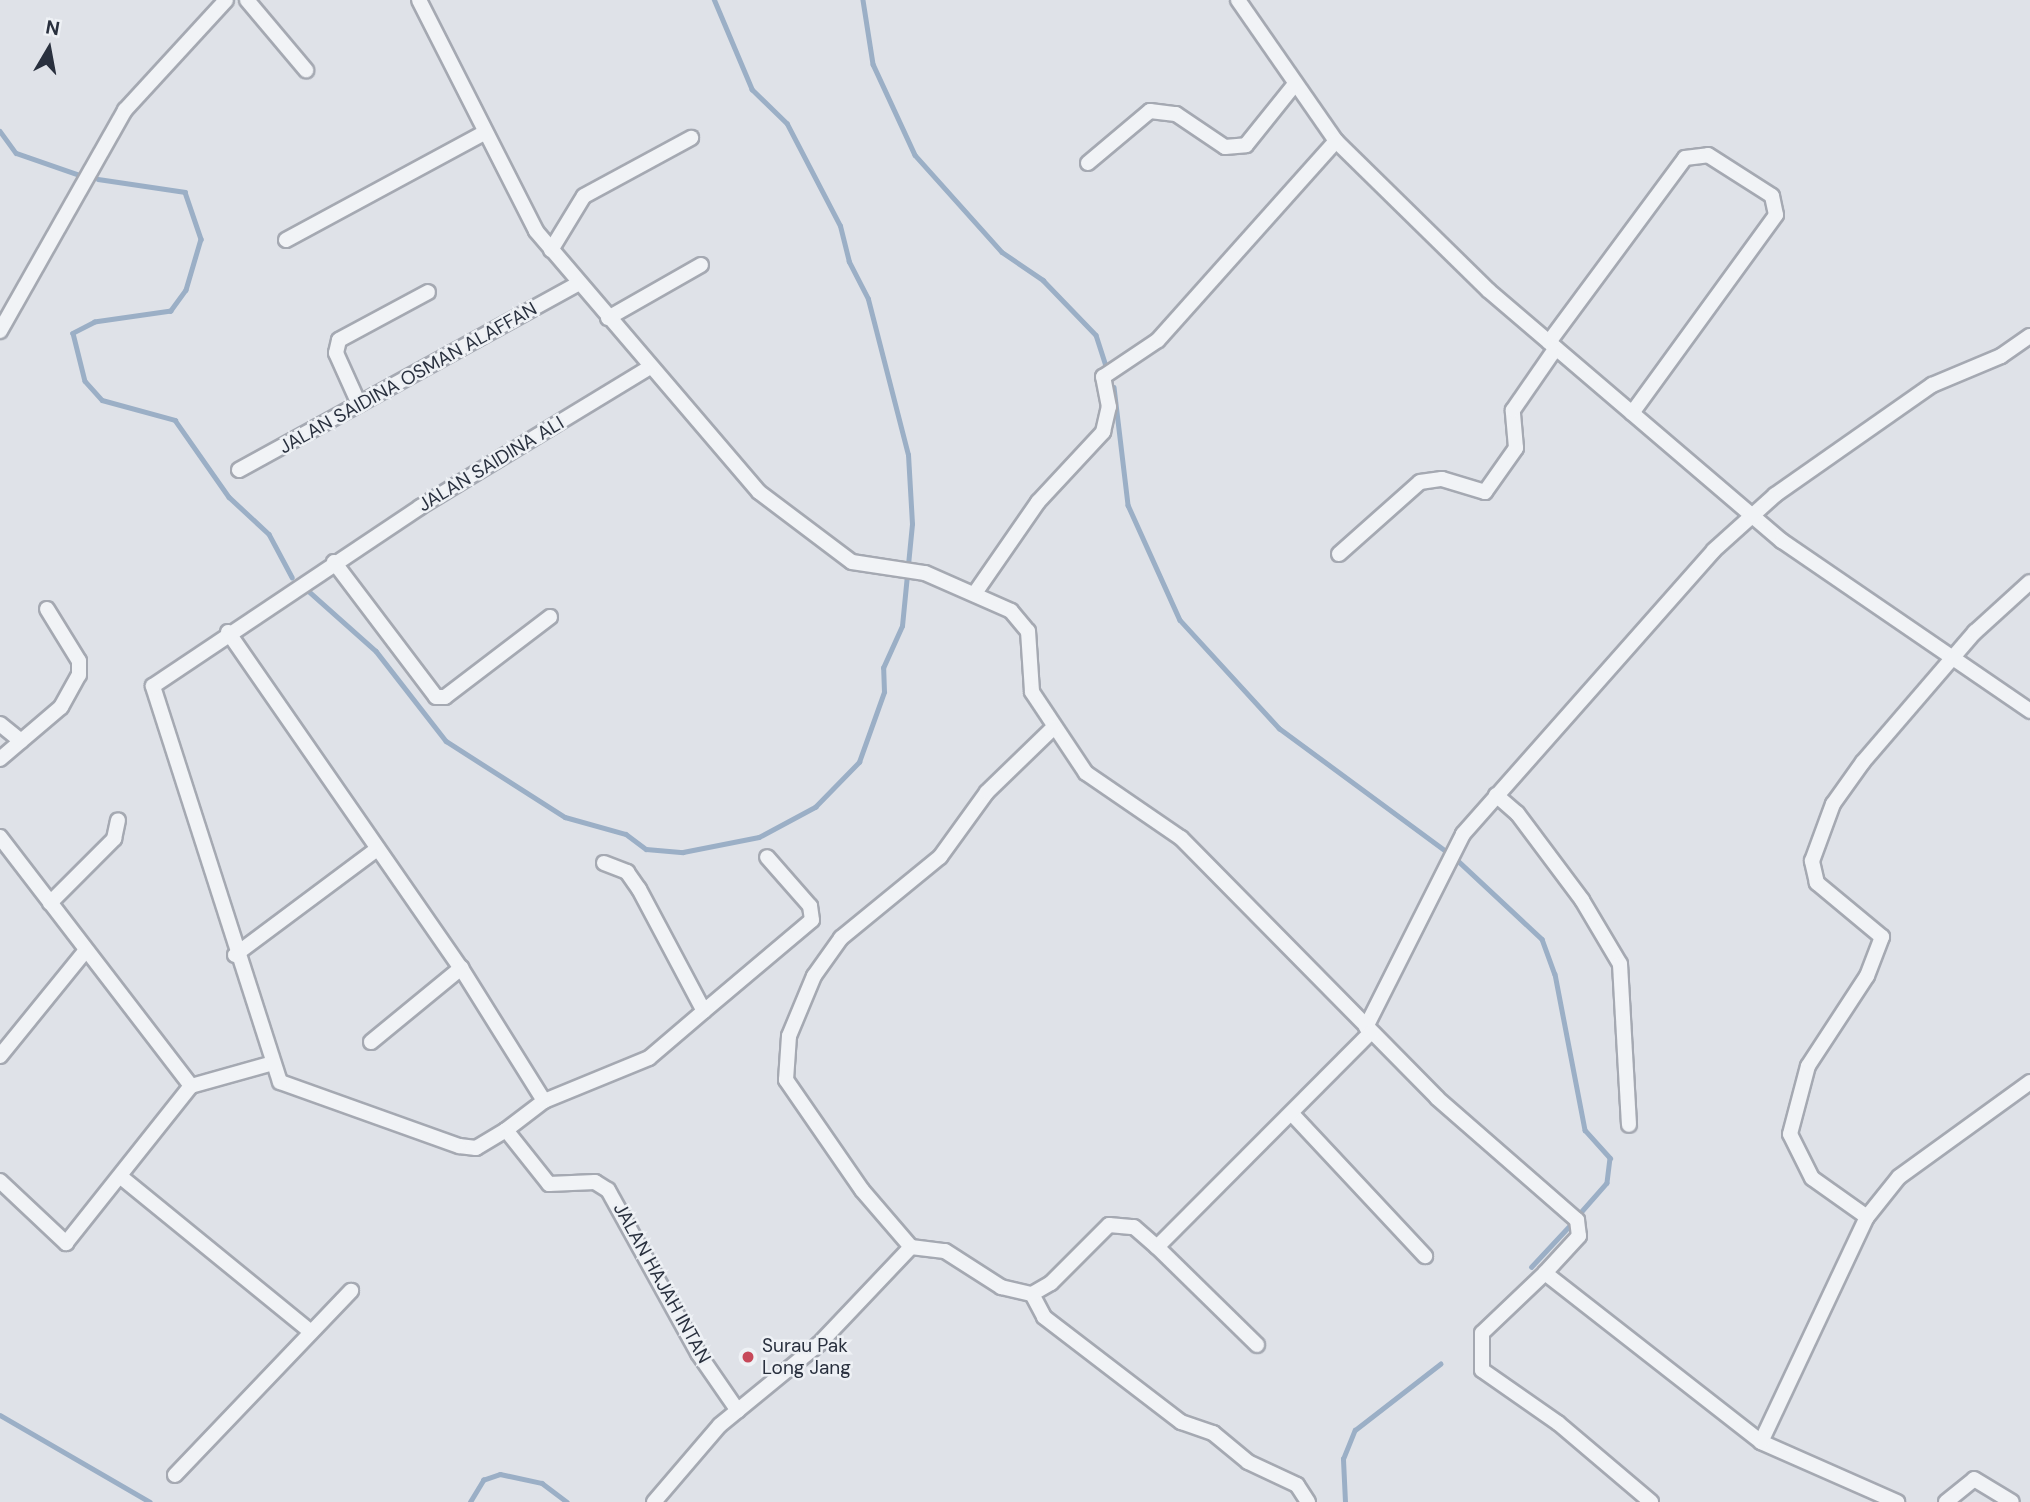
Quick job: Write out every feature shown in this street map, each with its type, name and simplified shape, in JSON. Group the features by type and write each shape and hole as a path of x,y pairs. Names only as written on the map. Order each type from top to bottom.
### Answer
{"street":[{"path":"0,331 125,110 226,0"},
{"path":"247,0 306,70"},
{"path":"419,0 484,134 551,250 649,368 792,522 852,562 912,570 975,593 1024,624 1032,692 1053,728 1086,773 1181,838 1368,1030 1575,1220 1578,1236 1545,1273 1482,1333 1482,1370 1558,1423 1651,1502"},
{"path":"1238,0 1294,85 1336,141 1441,248 1749,516 1951,660 2030,711"},
{"path":"1088,163 1150,111 1176,114 1225,147 1246,145 1294,85"},
{"path":"286,240 484,134"},
{"path":"551,250 584,196 691,138"},
{"path":"975,593 1038,502 1103,432 1109,407 1103,377 1158,340 1336,141"},
{"path":"1339,554 1420,482 1443,479 1485,492 1516,448 1513,410 1553,345 1685,158 1708,155 1772,195 1776,215 1632,413"},
{"path":"608,318 701,265"},
{"name":"JALAN SAIDINA OSMAN ALAFFAN","path":"239,471 577,284"},
{"path":"359,404 336,354 340,340 428,292"},
{"path":"1157,1247 1294,1116 1368,1030 1444,867 1463,834 1749,516 1932,385 2001,356 2030,336"},
{"name":"JALAN SAIDINA ALI","path":"235,955 153,686 228,632 334,562 649,368"},
{"path":"334,562 440,698 550,617"},
{"path":"1867,1217 1812,1178 1790,1134 1808,1066 1867,976 1882,937 1817,883 1811,861 1846,783 1951,660 2030,582"},
{"path":"0,759 61,707 79,675 79,660 47,610"},
{"path":"228,632 461,968 544,1101"},
{"path":"0,724 20,741"},
{"path":"1053,728 987,792 940,857 841,938 814,976 789,1036 786,1080 862,1190 911,1247 945,1251 1001,1287 1032,1294 1051,1283 1109,1225 1134,1227 1257,1345"},
{"path":"1496,795 1517,813 1574,889 1620,964 1629,1125"},
{"path":"50,904 114,839 118,820"},
{"path":"0,837 191,1086"},
{"path":"377,849 235,955 270,1064 288,1089 459,1146 476,1148 506,1130 544,1101 649,1058 812,920 810,906 767,857"},
{"path":"604,863 627,872 639,888 704,1011"},
{"path":"0,1056 86,950"},
{"path":"371,1042 461,968"},
{"path":"0,1181 66,1242 121,1177 191,1086 270,1064"},
{"path":"1761,1442 1867,1217 1899,1177 2030,1082"},
{"path":"1294,1116 1426,1256"},
{"name":"JALAN HAJAH INTAN","path":"506,1130 549,1184 595,1182 608,1190 698,1353 738,1411"},
{"path":"121,1177 311,1332"},
{"path":"654,1502 689,1456 738,1411 819,1344 911,1247"},
{"path":"1545,1273 1761,1442 1872,1498 1897,1502"},
{"path":"174,1475 351,1291"},
{"path":"1032,1294 1044,1317 1161,1407 1297,1485 1308,1502"},
{"path":"1946,1502 1975,1479 2012,1502"}],"waterway":[{"path":"304,587 376,651 446,741 565,817 626,834 646,849 683,852 759,837 815,807 859,762 884,692 883,668 902,626 912,524 908,455 868,299 849,262 840,226 787,124 752,90 714,0"},
{"path":"863,0 873,64 915,155 1002,252 1043,280 1096,335 1106,366"},
{"path":"0,131 16,153 77,174"},
{"path":"98,179 185,192 201,239 186,290 171,311 95,322 73,333 85,381 102,400 175,420 229,497 269,534 292,577"},
{"path":"1114,387 1128,505 1180,620 1279,728 1454,857 1542,939 1555,974 1585,1130 1610,1158 1607,1183 1578,1216"},
{"path":"1531,1267 1572,1223"},
{"path":"1345,1502 1343,1459 1355,1430 1440,1364"},
{"path":"0,1415 150,1502"},
{"path":"470,1502 483,1480 500,1474 542,1483 567,1502"}],"place":[{"name":"Surau Pak Long Jang","path":"748,1357"}]}
